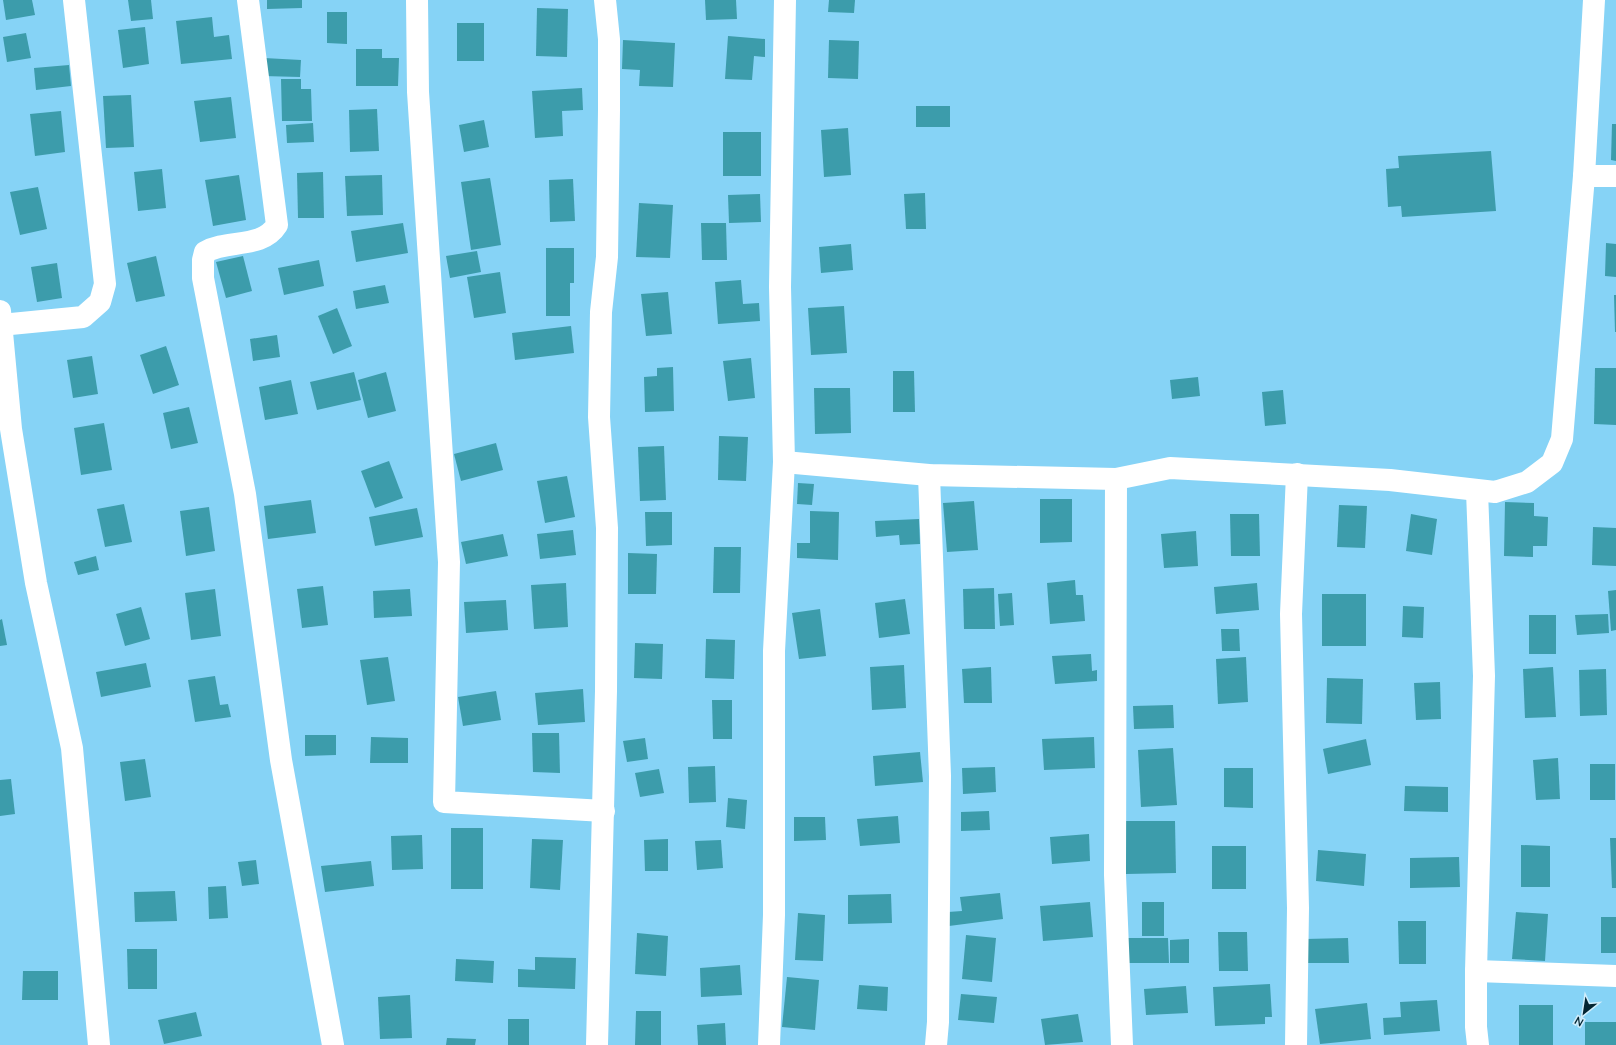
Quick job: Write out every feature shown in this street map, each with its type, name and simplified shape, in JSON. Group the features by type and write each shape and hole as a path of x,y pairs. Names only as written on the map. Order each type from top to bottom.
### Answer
{"street":[{"path":"74,0 105,284 100,302 84,317 1,320 11,429 36,582 72,748 99,1045"},
{"path":"248,0 277,225 271,234 256,240 213,248 206,252 203,260 203,278 245,494 281,760 333,1045"},
{"path":"417,0 418,92 449,562 444,802 604,811"},
{"path":"596,1045 604,811 607,528 599,417 601,312 607,257 610,110 609,39 605,0"},
{"path":"769,1045 774,915 774,651 784,462 780,286 785,0"},
{"path":"784,462 929,475 1116,479 1170,468 1390,480 1495,492 1527,482 1552,463 1562,439 1584,176 1594,0"},
{"path":"1584,176 1616,176"},
{"path":"1296,1045 1298,908 1291,614 1297,474"},
{"path":"929,475 940,776 938,1022 936,1045"},
{"path":"1116,479 1115,875 1122,1045"},
{"path":"1477,491 1484,676 1476,970 1476,1027 1478,1045"},
{"path":"1476,970 1616,976"}],"building":[{"path":"3,0 32,0 35,15 6,20"},
{"path":"128,0 151,0 153,19 131,21"},
{"path":"267,0 302,0 302,8 267,9"},
{"path":"705,0 736,0 737,19 706,20"},
{"path":"829,0 855,0 854,13 828,12"},
{"path":"537,8 568,9 567,57 536,56"},
{"path":"327,12 347,12 347,44 327,43"},
{"path":"212,17 214,37 229,35 232,59 181,64 176,21"},
{"path":"457,23 484,23 484,61 457,61"},
{"path":"145,27 149,64 123,68 118,30"},
{"path":"26,33 31,58 7,62 3,37"},
{"path":"728,36 765,39 765,57 754,56 752,80 725,79"},
{"path":"623,40 675,43 673,87 639,86 640,70 622,69"},
{"path":"829,40 859,41 858,79 828,78"},
{"path":"356,49 382,49 382,58 399,58 398,86 356,86"},
{"path":"264,58 301,60 300,77 263,76"},
{"path":"69,65 71,86 36,90 34,68"},
{"path":"281,79 301,79 301,89 311,89 312,121 282,121"},
{"path":"582,88 583,110 562,111 563,136 535,138 532,91"},
{"path":"131,95 134,147 106,148 103,96"},
{"path":"231,97 236,138 200,142 194,101"},
{"path":"916,106 950,106 950,127 916,127"},
{"path":"377,109 379,151 350,152 349,110"},
{"path":"61,111 65,152 35,156 30,114"},
{"path":"484,120 489,147 464,152 459,125"},
{"path":"313,123 314,142 287,143 286,125"},
{"path":"1612,124 1616,124 1616,161 1611,160"},
{"path":"848,128 851,175 824,177 821,130"},
{"path":"723,132 761,132 761,176 723,176"},
{"path":"1491,151 1496,211 1402,217 1401,206 1388,207 1386,169 1399,168 1398,156"},
{"path":"162,169 166,208 138,211 134,172"},
{"path":"323,172 324,218 298,218 297,173"},
{"path":"239,175 246,220 213,226 205,180"},
{"path":"382,175 383,215 347,216 345,176"},
{"path":"490,178 501,245 471,250 461,182"},
{"path":"573,179 575,221 550,222 549,180"},
{"path":"38,187 47,229 20,235 10,192"},
{"path":"925,193 926,229 906,229 904,194"},
{"path":"760,194 761,222 729,223 728,195"},
{"path":"639,203 673,205 670,258 636,257"},
{"path":"403,223 408,253 356,262 351,231"},
{"path":"701,223 726,223 727,260 702,260"},
{"path":"1606,243 1616,244 1616,277 1605,276"},
{"path":"851,244 853,270 821,273 819,247"},
{"path":"546,248 574,248 574,283 570,283 570,316 546,316"},
{"path":"477,251 481,272 450,278 446,256"},
{"path":"156,256 165,296 136,302 127,263"},
{"path":"243,256 252,291 226,298 216,262"},
{"path":"319,260 324,286 284,295 278,268"},
{"path":"57,263 62,298 37,302 31,267"},
{"path":"500,272 506,313 474,318 467,277"},
{"path":"741,280 743,304 759,303 760,321 718,324 715,282"},
{"path":"385,285 389,303 356,309 353,291"},
{"path":"668,292 672,334 646,336 641,294"},
{"path":"1614,295 1616,295 1616,332 1615,332"},
{"path":"844,306 847,353 811,355 808,308"},
{"path":"337,308 352,346 333,354 318,316"},
{"path":"571,326 574,353 515,360 512,333"},
{"path":"277,335 280,357 253,361 250,339"},
{"path":"166,346 179,385 153,394 140,355"},
{"path":"92,356 98,394 73,398 67,360"},
{"path":"751,358 755,398 728,401 723,361"},
{"path":"673,367 674,411 645,412 644,377 657,376 657,368"},
{"path":"1595,368 1616,368 1616,425 1594,424"},
{"path":"893,371 914,371 915,412 893,412"},
{"path":"354,372 361,400 317,410 310,382"},
{"path":"386,372 396,411 368,418 358,380"},
{"path":"1198,377 1200,396 1172,399 1170,380"},
{"path":"291,380 298,414 265,420 259,387"},
{"path":"814,388 850,388 851,433 815,434"},
{"path":"1283,390 1286,424 1265,426 1262,392"},
{"path":"189,407 198,443 171,449 163,413"},
{"path":"104,423 112,470 81,475 74,428"},
{"path":"719,436 748,437 746,481 718,480"},
{"path":"496,443 503,470 461,481 454,454"},
{"path":"664,446 666,500 640,501 638,447"},
{"path":"389,461 403,498 375,508 361,471"},
{"path":"567,476 575,517 545,523 537,481"},
{"path":"798,483 814,484 812,505 797,504"},
{"path":"1040,499 1072,499 1072,542 1040,543"},
{"path":"311,500 316,533 268,539 264,506"},
{"path":"974,501 978,550 947,552 943,503"},
{"path":"1505,502 1534,503 1534,516 1548,517 1547,546 1533,546 1533,557 1504,556"},
{"path":"124,504 132,542 105,547 97,509"},
{"path":"1339,505 1367,506 1365,548 1337,547"},
{"path":"209,507 215,551 186,556 180,511"},
{"path":"417,508 423,537 375,546 369,517"},
{"path":"810,511 839,512 838,560 797,558 797,543 810,543"},
{"path":"645,512 672,512 672,545 646,546"},
{"path":"1230,514 1259,514 1260,556 1231,556"},
{"path":"1411,514 1437,519 1432,555 1406,551"},
{"path":"919,519 920,544 900,545 899,535 876,537 875,521"},
{"path":"1593,527 1616,528 1616,566 1592,565"},
{"path":"573,530 576,555 540,559 537,534"},
{"path":"1196,531 1198,566 1164,568 1161,534"},
{"path":"503,534 508,556 466,564 461,542"},
{"path":"714,547 741,547 740,593 713,593"},
{"path":"628,553 657,554 656,594 628,594"},
{"path":"96,556 99,570 78,575 74,562"},
{"path":"1075,580 1076,595 1083,595 1085,621 1050,624 1047,583"},
{"path":"566,583 568,627 534,629 531,585"},
{"path":"1257,583 1259,610 1216,614 1214,587"},
{"path":"323,586 328,625 302,628 297,589"},
{"path":"994,588 995,629 964,629 963,589"},
{"path":"215,589 221,636 191,640 185,593"},
{"path":"410,589 412,616 374,618 373,591"},
{"path":"1616,590 1616,630 1611,631 1608,591"},
{"path":"1012,593 1014,625 1000,626 998,594"},
{"path":"1322,594 1366,594 1366,646 1322,646"},
{"path":"905,599 910,634 879,638 875,603"},
{"path":"506,600 508,630 466,633 464,602"},
{"path":"1403,606 1424,607 1423,638 1402,637"},
{"path":"141,607 150,639 125,646 116,614"},
{"path":"820,609 826,656 799,659 792,613"},
{"path":"1608,614 1609,633 1577,635 1575,615"},
{"path":"1529,615 1556,615 1556,654 1529,654"},
{"path":"2,619 7,645 0,646 0,620"},
{"path":"1221,629 1239,629 1240,651 1222,651"},
{"path":"706,639 735,640 734,679 705,678"},
{"path":"635,643 663,644 662,679 634,678"},
{"path":"1091,654 1092,671 1097,670 1097,681 1055,684 1052,656"},
{"path":"388,657 395,701 367,705 360,660"},
{"path":"1246,657 1248,702 1218,704 1216,659"},
{"path":"146,663 151,687 101,697 96,672"},
{"path":"904,665 906,708 872,710 870,667"},
{"path":"991,667 992,703 964,703 962,669"},
{"path":"1553,667 1556,717 1525,718 1523,669"},
{"path":"1606,669 1607,715 1580,716 1579,670"},
{"path":"215,676 220,705 228,704 231,717 195,722 188,680"},
{"path":"1327,678 1363,679 1362,724 1326,723"},
{"path":"1440,682 1441,719 1416,720 1414,683"},
{"path":"583,689 585,722 538,725 535,693"},
{"path":"496,691 501,720 463,726 458,697"},
{"path":"712,700 732,700 732,739 713,739"},
{"path":"1173,705 1174,728 1134,729 1133,706"},
{"path":"532,733 559,733 560,773 533,772"},
{"path":"305,735 336,735 336,755 305,756"},
{"path":"371,737 408,738 408,763 370,763"},
{"path":"1094,737 1095,768 1044,770 1042,739"},
{"path":"645,738 648,759 627,762 623,741"},
{"path":"1366,739 1371,765 1328,774 1323,749"},
{"path":"1173,748 1177,805 1141,807 1138,750"},
{"path":"920,752 923,782 875,786 873,756"},
{"path":"1558,758 1560,799 1536,800 1533,760"},
{"path":"145,759 151,797 125,801 120,762"},
{"path":"1590,764 1615,764 1615,800 1590,800"},
{"path":"715,766 716,802 689,803 688,767"},
{"path":"995,767 996,792 963,794 962,768"},
{"path":"1224,768 1253,768 1253,808 1224,807"},
{"path":"659,769 664,793 640,797 635,773"},
{"path":"11,779 15,814 0,816 0,780"},
{"path":"1405,786 1448,787 1448,812 1404,811"},
{"path":"728,798 747,800 745,829 726,827"},
{"path":"989,811 990,830 961,831 961,812"},
{"path":"898,816 900,843 860,846 857,819"},
{"path":"794,817 825,817 826,840 794,841"},
{"path":"1125,821 1175,821 1176,873 1126,874"},
{"path":"451,828 483,828 483,889 451,889"},
{"path":"1089,834 1090,861 1052,864 1050,837"},
{"path":"422,835 423,869 392,870 391,836"},
{"path":"1610,838 1616,838 1616,888 1612,888"},
{"path":"532,839 563,840 560,890 530,888"},
{"path":"668,839 668,871 645,871 644,840"},
{"path":"721,840 723,868 697,870 695,841"},
{"path":"1521,845 1550,846 1550,887 1521,887"},
{"path":"1212,846 1246,846 1246,889 1212,889"},
{"path":"1318,850 1366,854 1364,886 1316,881"},
{"path":"1459,857 1460,887 1410,888 1410,858"},
{"path":"256,860 259,884 242,886 238,862"},
{"path":"371,861 374,886 325,892 321,866"},
{"path":"226,886 228,918 209,919 208,887"},
{"path":"175,891 177,921 135,922 134,892"},
{"path":"1000,893 1003,919 949,926 948,912 962,911 960,897"},
{"path":"891,894 892,923 848,924 848,895"},
{"path":"1090,902 1093,937 1043,941 1040,906"},
{"path":"1142,902 1164,902 1164,936 1142,936"},
{"path":"1516,912 1548,914 1545,961 1512,959"},
{"path":"798,913 825,915 823,961 795,960"},
{"path":"1601,917 1616,917 1616,953 1601,953"},
{"path":"1398,921 1426,921 1426,964 1399,964"},
{"path":"1218,932 1247,932 1248,971 1219,971"},
{"path":"637,933 668,936 666,976 635,974"},
{"path":"966,935 996,938 992,982 962,979"},
{"path":"1126,938 1168,938 1169,963 1127,963"},
{"path":"1348,938 1349,963 1306,963 1305,939"},
{"path":"1189,939 1189,963 1170,963 1170,940"},
{"path":"127,949 157,949 157,989 128,989"},
{"path":"535,957 576,958 575,989 518,987 518,969 535,970"},
{"path":"456,959 494,961 493,983 455,981"},
{"path":"740,965 742,995 701,997 700,968"},
{"path":"23,971 58,971 58,1000 22,1000"},
{"path":"787,977 819,980 815,1030 782,1027"},
{"path":"1270,984 1272,1017 1265,1017 1265,1024 1215,1026 1213,987"},
{"path":"859,985 888,987 887,1011 857,1009"},
{"path":"1186,986 1188,1013 1146,1015 1144,989"},
{"path":"961,994 997,997 994,1023 958,1020"},
{"path":"410,995 412,1038 380,1039 378,997"},
{"path":"1437,1000 1440,1031 1384,1035 1383,1018 1401,1017 1400,1002"},
{"path":"1367,1003 1371,1039 1320,1044 1315,1009"},
{"path":"1519,1005 1553,1005 1553,1045 1519,1045"},
{"path":"636,1011 661,1011 661,1045 635,1045"},
{"path":"196,1012 202,1036 164,1044 158,1020"},
{"path":"1078,1014 1083,1042 1045,1045 1041,1019"},
{"path":"508,1019 529,1019 529,1045 508,1045"},
{"path":"1585,1022 1616,1022 1616,1045 1585,1045"},
{"path":"725,1023 726,1045 698,1045 697,1025"},
{"path":"447,1038 476,1039 475,1045 446,1045"}]}
